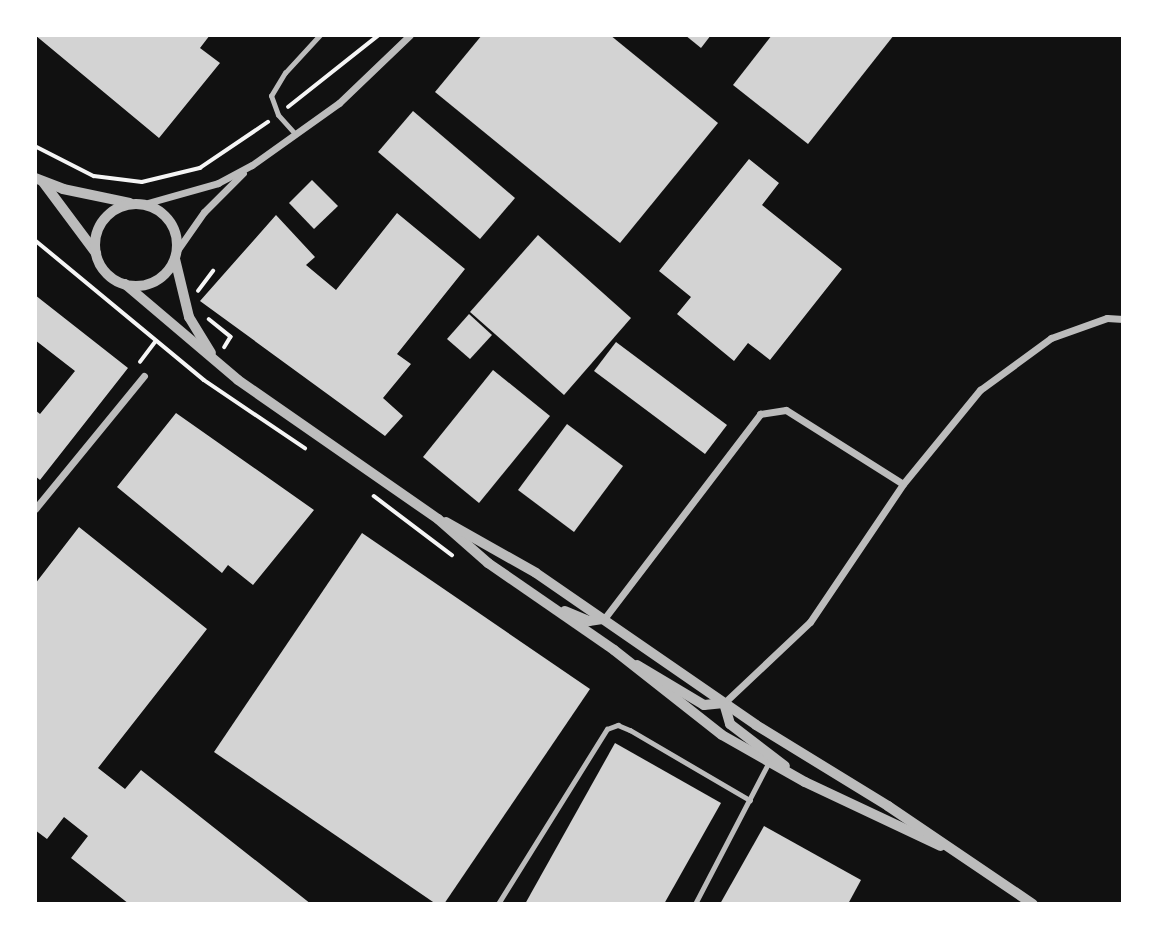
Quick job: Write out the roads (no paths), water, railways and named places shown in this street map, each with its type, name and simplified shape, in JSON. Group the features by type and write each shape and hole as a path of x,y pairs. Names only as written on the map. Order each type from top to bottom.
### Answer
{"street":[{"path":"97,256 97,235 106,218 121,207 218,183 252,165 340,103 410,35"},
{"path":"125,284 156,280 176,256 204,212 252,165"},
{"path":"39,180 159,210 171,223 189,317 216,361"},
{"path":"39,180 107,272 216,361 438,519 488,563 628,662 686,709 768,763 941,846"},
{"path":"628,662 655,672 704,705 724,703 810,622 904,484 965,406 1017,359 1080,327 1123,319"},
{"path":"35,509 144,376"},
{"path":"546,604 586,620 604,619 760,414 786,410 904,484"},
{"path":"438,519 491,544 724,703 888,806 941,846 1033,904"},
{"path":"724,703 730,724 805,782"}],"lane":[{"path":"295,134 278,115 271,96 285,73 320,35"},
{"path":"498,904 607,729 618,725 630,730 750,800"},
{"path":"695,904 768,763"}]}
